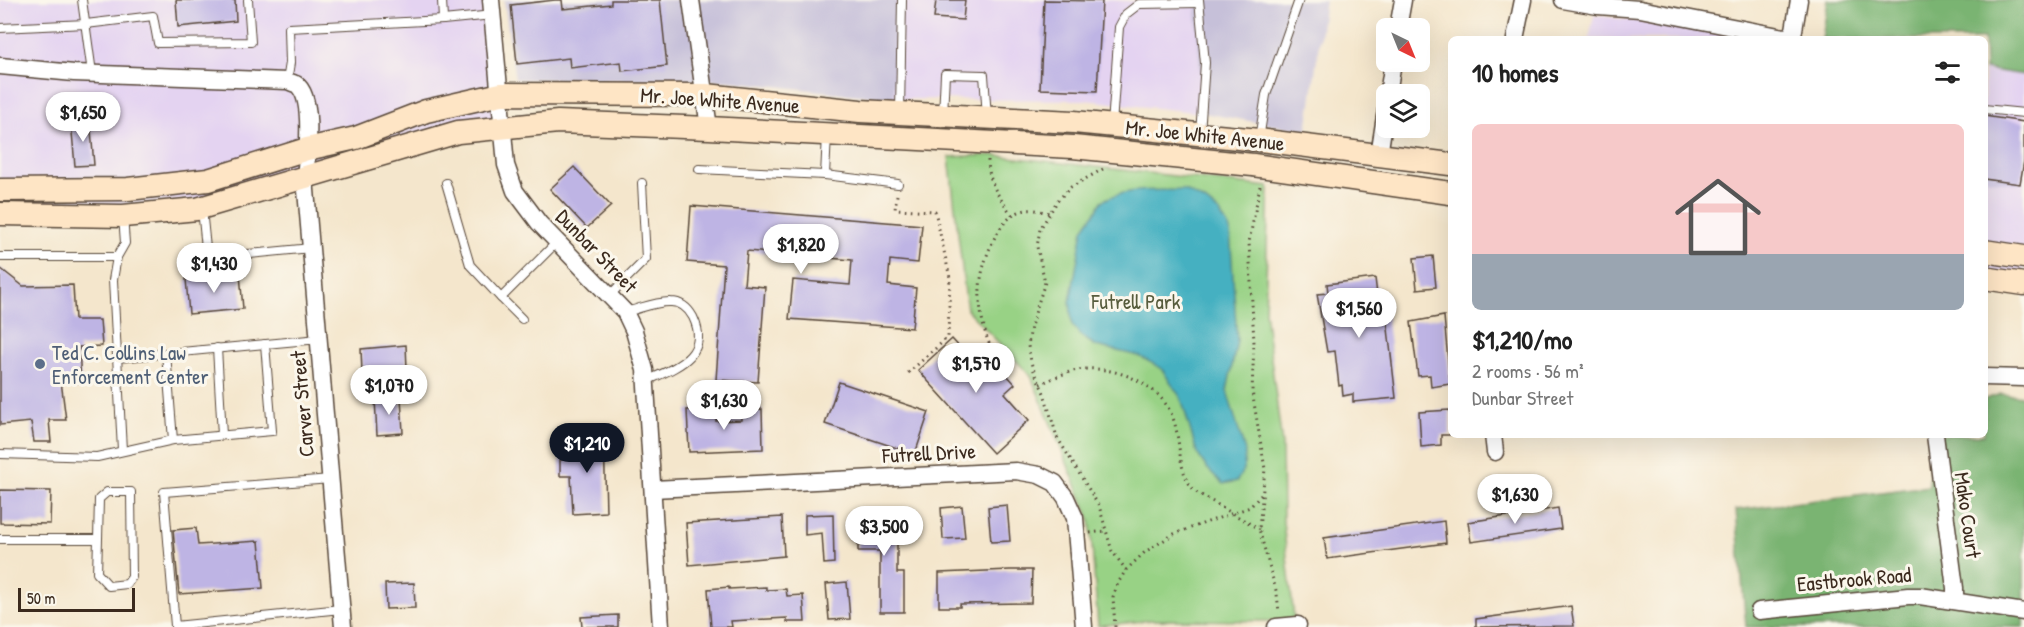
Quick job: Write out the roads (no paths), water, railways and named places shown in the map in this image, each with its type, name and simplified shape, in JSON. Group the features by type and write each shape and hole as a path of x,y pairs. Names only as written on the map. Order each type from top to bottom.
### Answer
{"main road":[{"name":"Mr. Joe White Avenue","path":"0,190 128,189 208,180 307,149 356,138 426,111 501,94 706,94 860,111 1112,126 1259,140 1448,164"},
{"name":"Mr. Joe White Avenue","path":"0,214 123,216 202,208 458,132 558,122 827,134 1109,151 1264,166 1448,193"},
{"path":"1988,252 2024,256"},
{"path":"1988,279 2024,284"}],"street":[{"path":"692,0 709,128"},
{"path":"1400,18 1403,0"},
{"path":"1516,36 1523,0"},
{"path":"1563,0 1598,6 1641,5 1780,36"},
{"path":"1790,36 1794,30 1799,0"},
{"name":"Dunbar Street","path":"492,8 501,94 501,127 506,165 515,191 539,223 625,312 634,331 645,370 661,627"},
{"path":"0,66 92,74 287,81"},
{"name":"Carver Street","path":"287,81 296,84 303,93 307,107 305,178 343,627"},
{"path":"1379,155 1382,138"},
{"path":"1988,377 2024,378"},
{"name":"Mako Court","path":"1935,438 1954,577 1955,601"},
{"name":"Futrell Drive","path":"653,489 1016,471 1039,475 1055,483 1066,498 1075,518 1084,627"},
{"name":"Eastbrook Road","path":"1759,611 1908,596 2024,612"},
{"path":"1276,627 1289,626"}],"lane":[{"path":"82,0 92,74"},
{"path":"0,28 86,24 153,16 158,44 251,42 248,0"},
{"path":"442,0 444,20"},
{"path":"900,113 902,0"},
{"path":"1259,140 1266,95 1299,0"},
{"path":"1112,126 1119,27 1125,14 1139,4 1199,1 1205,63 1200,135"},
{"path":"287,81 290,63 289,28 444,20 492,8"},
{"path":"943,115 945,74 984,75 987,117"},
{"path":"1988,109 2024,113"},
{"path":"825,175 827,134"},
{"path":"699,169 825,175 898,184"},
{"path":"446,183 470,266 522,319"},
{"path":"610,295 646,259 642,183"},
{"path":"202,208 207,258 311,248"},
{"path":"122,450 114,280 117,257 125,243 123,216"},
{"path":"501,298 557,242"},
{"path":"0,257 117,257"},
{"path":"625,312 669,301 681,304 690,311 695,322 698,336 697,346 692,355 681,365 646,381"},
{"path":"118,358 319,339"},
{"path":"0,454 97,457 173,440 272,431 265,344"},
{"path":"217,348 222,435"},
{"path":"166,353 173,440"},
{"path":"331,479 164,492 175,626 341,609"},
{"path":"108,492 131,492 132,577 127,584 109,586 97,573 98,539 99,500 108,492"},
{"path":"0,539 98,539"}],"water":[{"path":"1184,190 1205,201 1220,213 1230,230 1237,341 1227,391 1245,451 1244,468 1237,481 1223,484 1206,467 1197,453 1181,398 1161,368 1139,356 1096,346 1082,337 1072,325 1070,302 1083,230 1102,201 1131,192"}],"place":[{"name":"Ted C. Collins Law Enforcement Center","path":"40,364"}],"park label":[{"name":"Futrell Park","path":"1136,301"}]}
